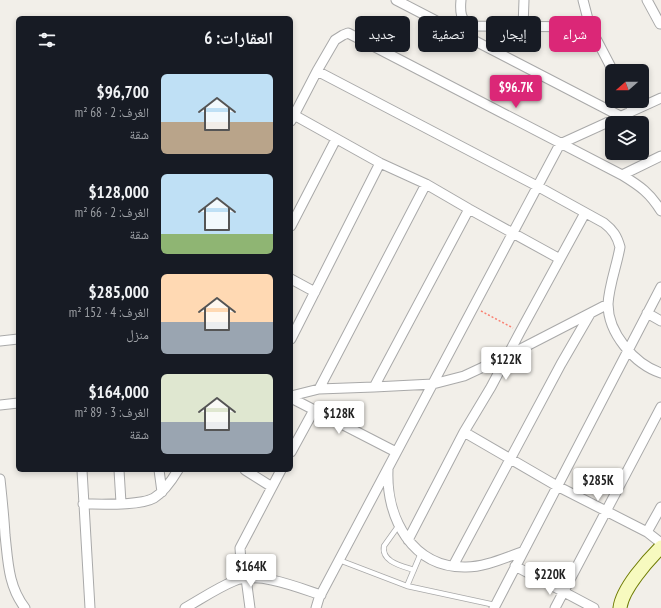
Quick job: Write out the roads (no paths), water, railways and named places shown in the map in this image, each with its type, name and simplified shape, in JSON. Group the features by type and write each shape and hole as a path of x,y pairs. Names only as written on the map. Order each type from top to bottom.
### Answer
{"main road":[{"path":"620,608 627,590 647,561 661,547"}],"street":[{"path":"396,0 620,116 661,98"},
{"path":"461,0 460,12 464,20 471,26 486,26"},
{"path":"523,16 524,0"},
{"path":"583,0 587,16"},
{"path":"647,0 661,24"},
{"path":"293,116 335,40 343,34 348,33 622,175 642,187 654,200 661,211"},
{"path":"601,48 609,64"},
{"path":"317,72 537,186 604,223 612,229 618,238 620,247 608,304 614,328 628,350 639,362 654,371 661,373"},
{"path":"293,118 336,139 380,163 426,184 560,259"},
{"path":"316,608 339,560 560,144 605,123"},
{"path":"293,222 336,139"},
{"path":"622,175 661,156"},
{"path":"293,335 380,163"},
{"path":"319,388 426,184"},
{"path":"374,387 469,209"},
{"path":"408,540 464,432 509,355 585,213"},
{"path":"293,280 315,292"},
{"path":"495,607 522,552 661,287"},
{"path":"293,396 319,388 433,384 464,376 509,355 608,304"},
{"path":"647,313 661,321"},
{"path":"453,566 557,371 590,314"},
{"path":"0,341 16,339"},
{"path":"293,398 396,452"},
{"path":"0,405 16,404"},
{"path":"556,608 661,407"},
{"path":"293,448 314,410"},
{"path":"464,432 557,486 647,532 661,544"},
{"path":"388,467 388,491 393,510 399,525 408,540 421,554 433,561 453,566 466,567 485,564 522,552"},
{"path":"82,472 90,608"},
{"path":"119,472 121,503"},
{"path":"159,472 162,492"},
{"path":"84,504 144,502 154,498 162,492 177,472"},
{"path":"248,472 272,487"},
{"path":"250,608 246,578 241,562 240,548 280,472"},
{"path":"0,479 3,551 12,585 18,599 25,608"},
{"path":"647,532 661,507"},
{"path":"515,566 594,608"},
{"path":"185,608 234,581 246,578 263,579 287,584 321,595"}],"lane":[{"path":"399,525 384,546 383,550 390,561 414,570"},
{"path":"407,586 421,554"},
{"path":"339,560 407,586 495,607"}]}
